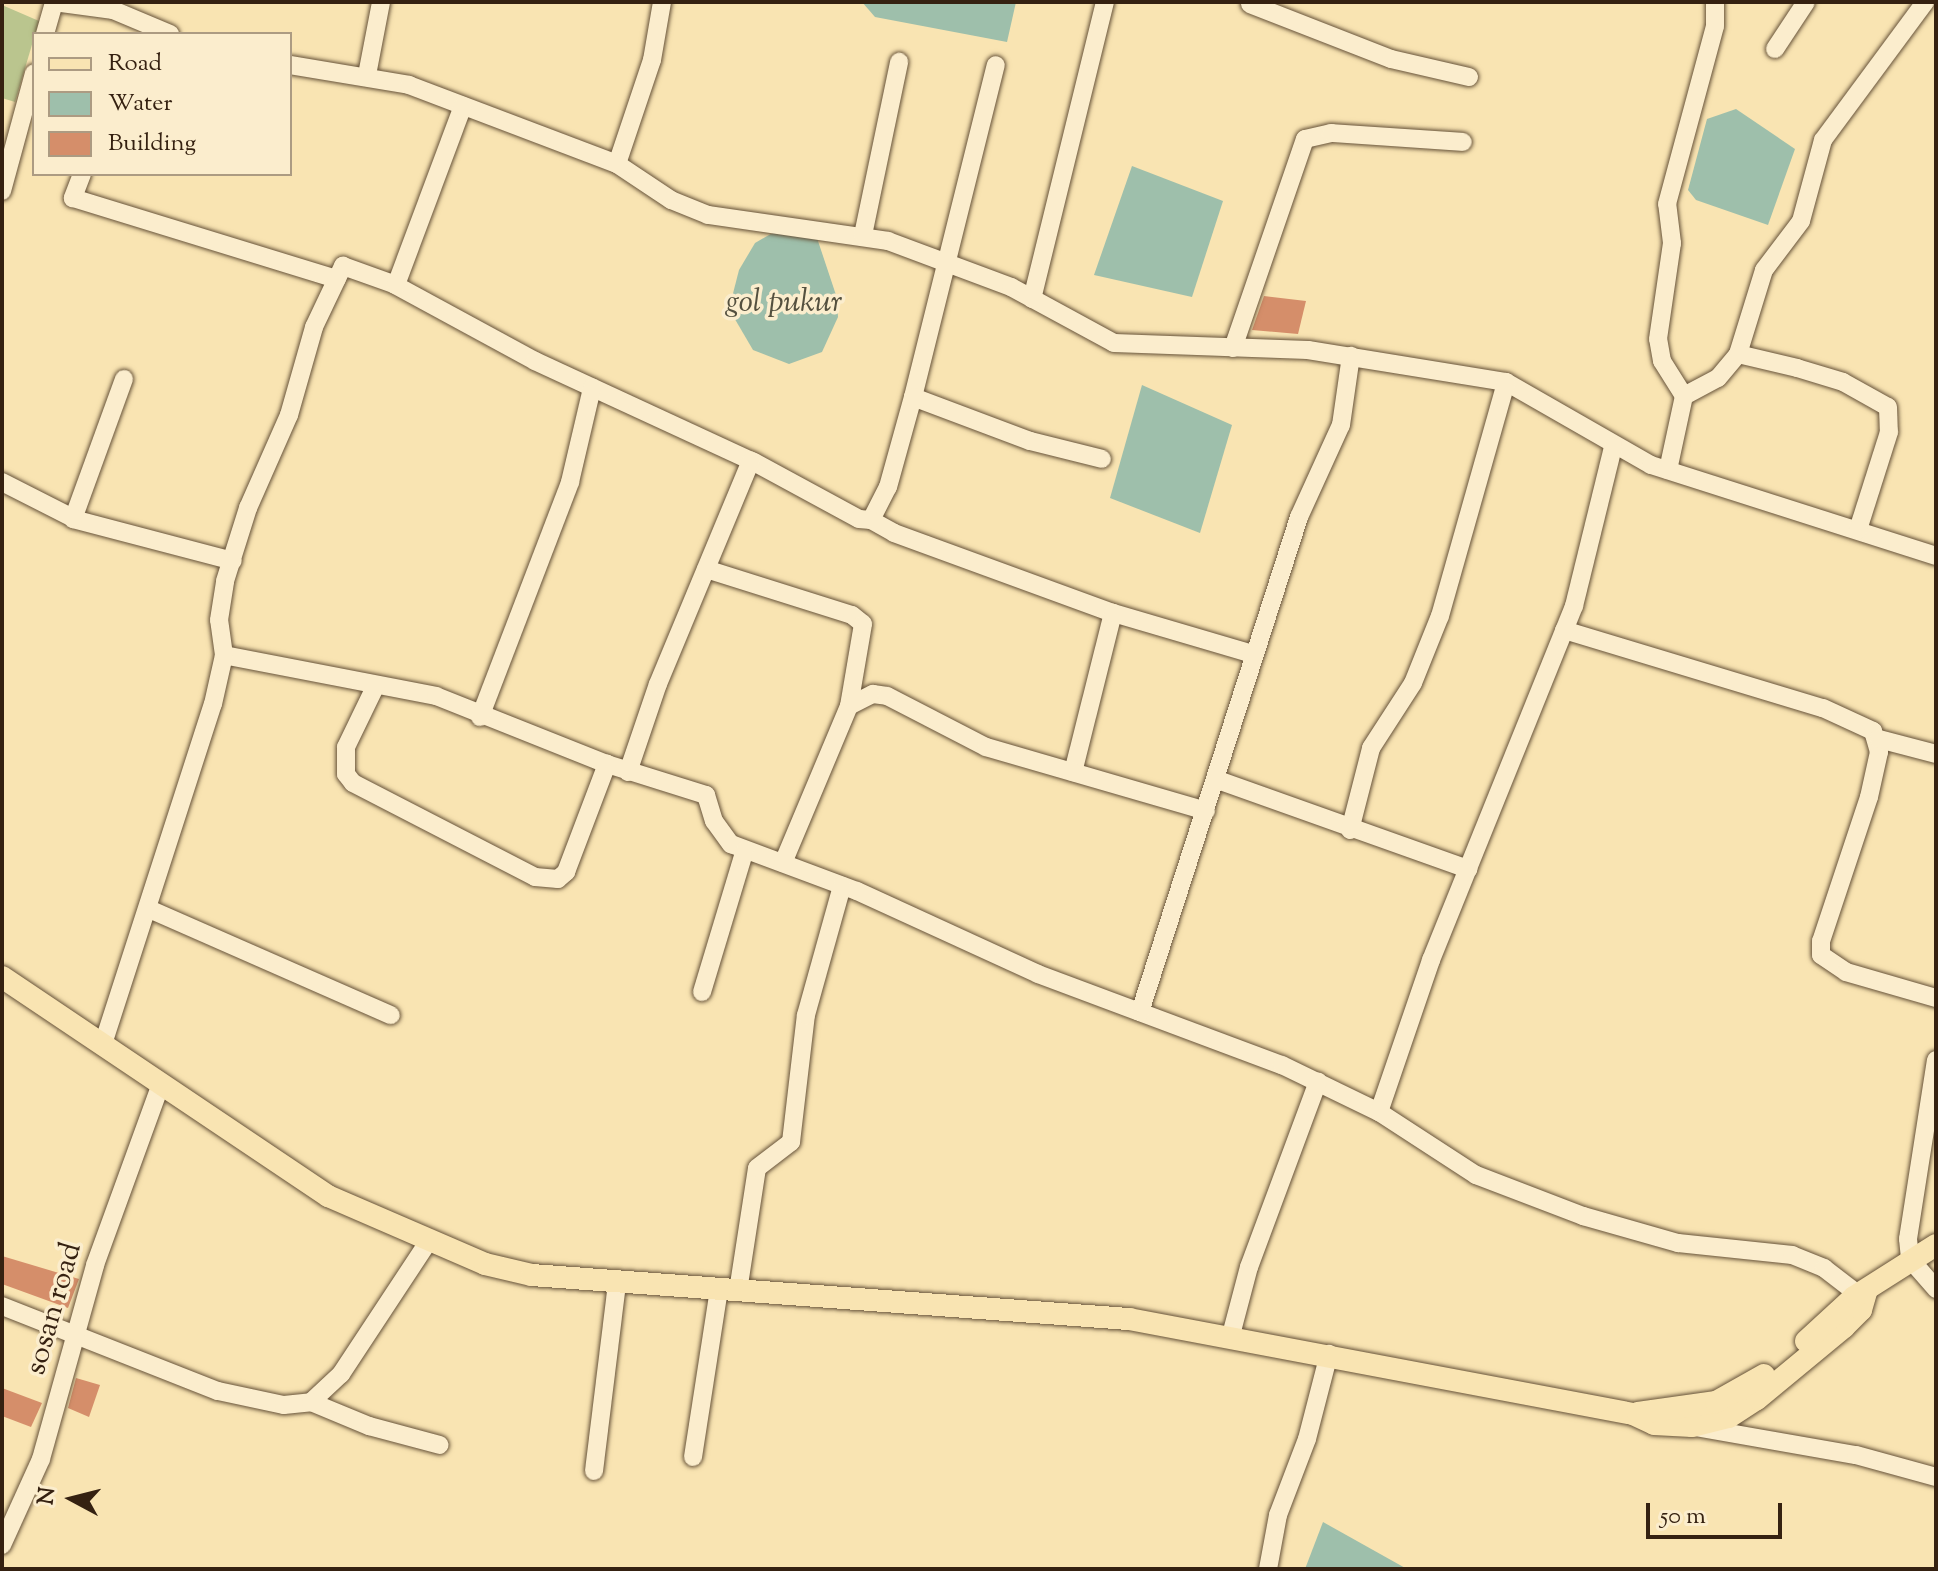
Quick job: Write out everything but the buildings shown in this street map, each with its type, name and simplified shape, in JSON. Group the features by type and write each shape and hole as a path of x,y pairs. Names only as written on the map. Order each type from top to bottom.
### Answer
{"main road":[{"path":"2,977 328,1196 428,1242 485,1264 532,1275 617,1284 1129,1319 1231,1335 1633,1414 1654,1424 1692,1426 1729,1417 1757,1399 1844,1327 1861,1310 1863,1294"},
{"path":"1633,1414 1716,1402 1744,1389 1863,1294 1910,1259 1936,1245"}],"street":[{"path":"46,32 54,2 160,32"},
{"path":"367,75 381,2"},
{"path":"617,164 652,60 662,2"},
{"path":"1032,299 1105,2"},
{"path":"1668,470 1684,396 1662,361 1658,339 1672,243 1668,191 1715,26 1715,2"},
{"path":"1775,49 1806,2"},
{"path":"1684,396 1718,378 1738,354 1764,270 1801,221 1823,140 1925,2"},
{"path":"1249,3 1391,59 1469,77"},
{"path":"863,235 899,62"},
{"path":"292,65 367,75 463,106 617,164 671,200 708,215 863,235 1032,299 1114,343 1351,356 1506,382 1547,402 1613,447 1668,470 1936,556"},
{"path":"871,520 888,487 913,397 996,65"},
{"path":"2,191 32,80"},
{"path":"395,285 463,106"},
{"path":"1233,348 1305,139 1331,133 1463,142"},
{"path":"81,176 73,198 337,279"},
{"path":"103,1044 201,746 224,655 220,599 248,508 289,415 314,327 343,266 395,285 592,388 751,461 859,519 871,520 894,533 1113,613 1252,654"},
{"path":"1738,354 1843,382 1888,407 1889,432 1858,530"},
{"path":"1140,1012 1206,811 1252,654 1304,502 1341,425 1351,356"},
{"path":"73,518 124,379"},
{"path":"1350,830 1371,748 1413,683 1440,616 1506,382"},
{"path":"480,717 570,482 592,388"},
{"path":"913,397 1030,441 1102,459"},
{"path":"1379,1112 1468,869 1564,630 1613,447"},
{"path":"628,772 751,461"},
{"path":"2,482 73,518 233,561"},
{"path":"706,569 852,615 863,624 849,706 783,863"},
{"path":"1073,772 1113,613"},
{"path":"1564,630 1823,708 1873,731 1879,739 1936,754"},
{"path":"224,655 436,696 480,717 628,772 706,795 721,834 745,850 842,886 992,955 1318,1081 1379,1112 1449,1162 1500,1186 1678,1243 1792,1255 1824,1268 1863,1294"},
{"path":"376,685 346,747 346,774 353,783 535,877 558,879 566,872 607,764"},
{"path":"849,706 860,696 887,696 962,738 1206,811"},
{"path":"1879,739 1869,797 1821,941 1821,955 1846,972 1936,998"},
{"path":"1215,779 1350,830 1468,869"},
{"path":"702,992 745,850"},
{"path":"693,1457 757,1168 791,1142 806,1015 842,886"},
{"path":"149,909 391,1015"},
{"path":"1936,1060 1911,1204 1910,1259 1936,1289"},
{"path":"1231,1335 1249,1267 1318,1081"},
{"name":"sosan road","path":"2,1545 41,1459 74,1333 160,1086"},
{"path":"311,1402 341,1374 428,1242"},
{"path":"594,1471 617,1284"},
{"path":"2,1306 218,1391 284,1405 311,1402 369,1426 440,1445"},
{"path":"1268,1569 1278,1515 1316,1412 1329,1354"},
{"path":"1692,1426 1856,1455 1936,1477"}],"green space":[{"path":"2,5 39,21 36,32 32,32 32,45 15,102 2,98"}],"water":[{"path":"862,2 1016,2 1007,42 875,17"},
{"path":"1736,109 1795,149 1768,225 1696,200 1688,190 1707,119"},
{"path":"1132,166 1223,201 1192,297 1094,275"},
{"name":"gol pukur","path":"776,231 816,235 837,298 838,317 822,352 789,364 753,350 729,309 739,270 755,243"},
{"path":"1142,385 1232,425 1200,533 1110,498"},
{"path":"1323,1522 1407,1569 1305,1569"}]}
